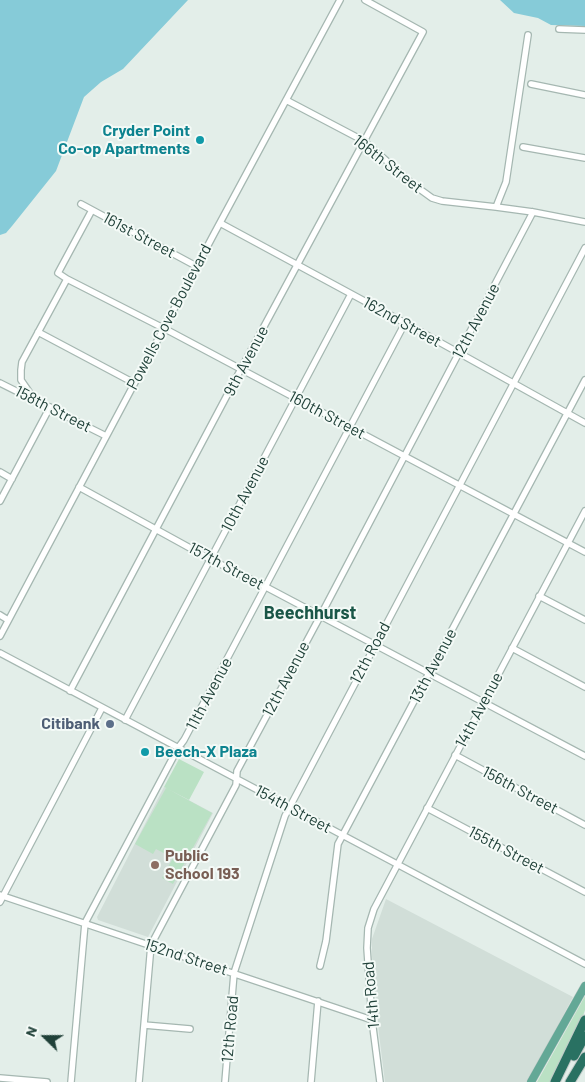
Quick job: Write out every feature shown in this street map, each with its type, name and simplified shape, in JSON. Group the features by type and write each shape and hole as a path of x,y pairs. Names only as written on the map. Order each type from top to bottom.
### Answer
{"highway":[{"path":"556,1082 585,1020"},
{"path":"556,1082 585,1036"},
{"path":"570,1082 585,1057"}],"main road":[{"path":"531,1082 585,986"}],"street":[{"name":"Powells Cove Boulevard","path":"0,636 196,266 340,0"},
{"name":"9th Avenue","path":"70,691 423,32 364,0"},
{"path":"559,29 585,30"},
{"path":"496,206 506,182 528,35"},
{"path":"532,84 585,95"},
{"name":"166th Street","path":"286,100 364,141 414,185 432,198 442,201 496,206 585,222"},
{"path":"523,147 585,158"},
{"name":"161st Street","path":"81,204 196,266"},
{"path":"34,399 21,380 20,370 22,362 67,279 58,273 92,210"},
{"name":"12th Avenue","path":"139,1082 151,945 236,785 236,772 533,212"},
{"name":"162nd Street","path":"220,223 585,423"},
{"name":"12th Road","path":"225,1082 234,973 285,816 585,248"},
{"name":"160th Street","path":"67,279 164,328 585,552"},
{"name":"10th Avenue","path":"125,720 351,294"},
{"name":"11th Avenue","path":"71,1082 85,923 266,587 405,323"},
{"path":"38,332 134,383"},
{"name":"13th Avenue","path":"320,966 326,941 338,844 585,380"},
{"name":"158th Street","path":"0,382 106,436"},
{"path":"0,501 50,407"},
{"path":"0,472 12,479"},
{"name":"157th Street","path":"79,487 585,756"},
{"name":"14th Avenue","path":"374,909 585,511"},
{"path":"540,596 585,620"},
{"path":"0,616 8,620"},
{"path":"512,648 585,687"},
{"name":"154th Street","path":"0,654 585,964"},
{"path":"1,897 102,708"},
{"name":"156th Street","path":"455,756 585,825"},
{"name":"155th Street","path":"427,808 585,892"},
{"name":"152nd Street","path":"1,897 85,923 372,1020"},
{"name":"14th Road","path":"374,909 368,928 367,939 372,1020 380,1082"},
{"path":"311,1082 318,1001"},
{"path":"144,1025 190,1029"},
{"path":"0,1078 47,1082"}],"shaded area":[{"name":"Public School 193","path":"164,787 213,813 148,937 98,920 97,917"},
{"path":"386,899 573,997 526,1082 385,1082 379,1034 372,939"}],"green space":[{"path":"179,759 204,772 189,800 164,787"},
{"path":"166,788 212,813 173,884 162,878 173,858 156,849 153,854 135,844"},
{"path":"585,996 585,1010 582,1019 551,1082 537,1082"}],"water":[{"path":"0,0 188,0 123,69 101,82 84,97 56,171 6,233 0,235"},
{"path":"500,0 585,0 585,26 551,25 538,18 514,13"}],"place":[{"name":"Cryder Point Co-op Apartments","path":"200,140"},
{"name":"Citibank","path":"110,724"},
{"name":"Beech-X Plaza","path":"145,752"},
{"name":"Public School 193","path":"155,865"}],"district":[{"name":"Beechhurst","path":"310,613"}]}
